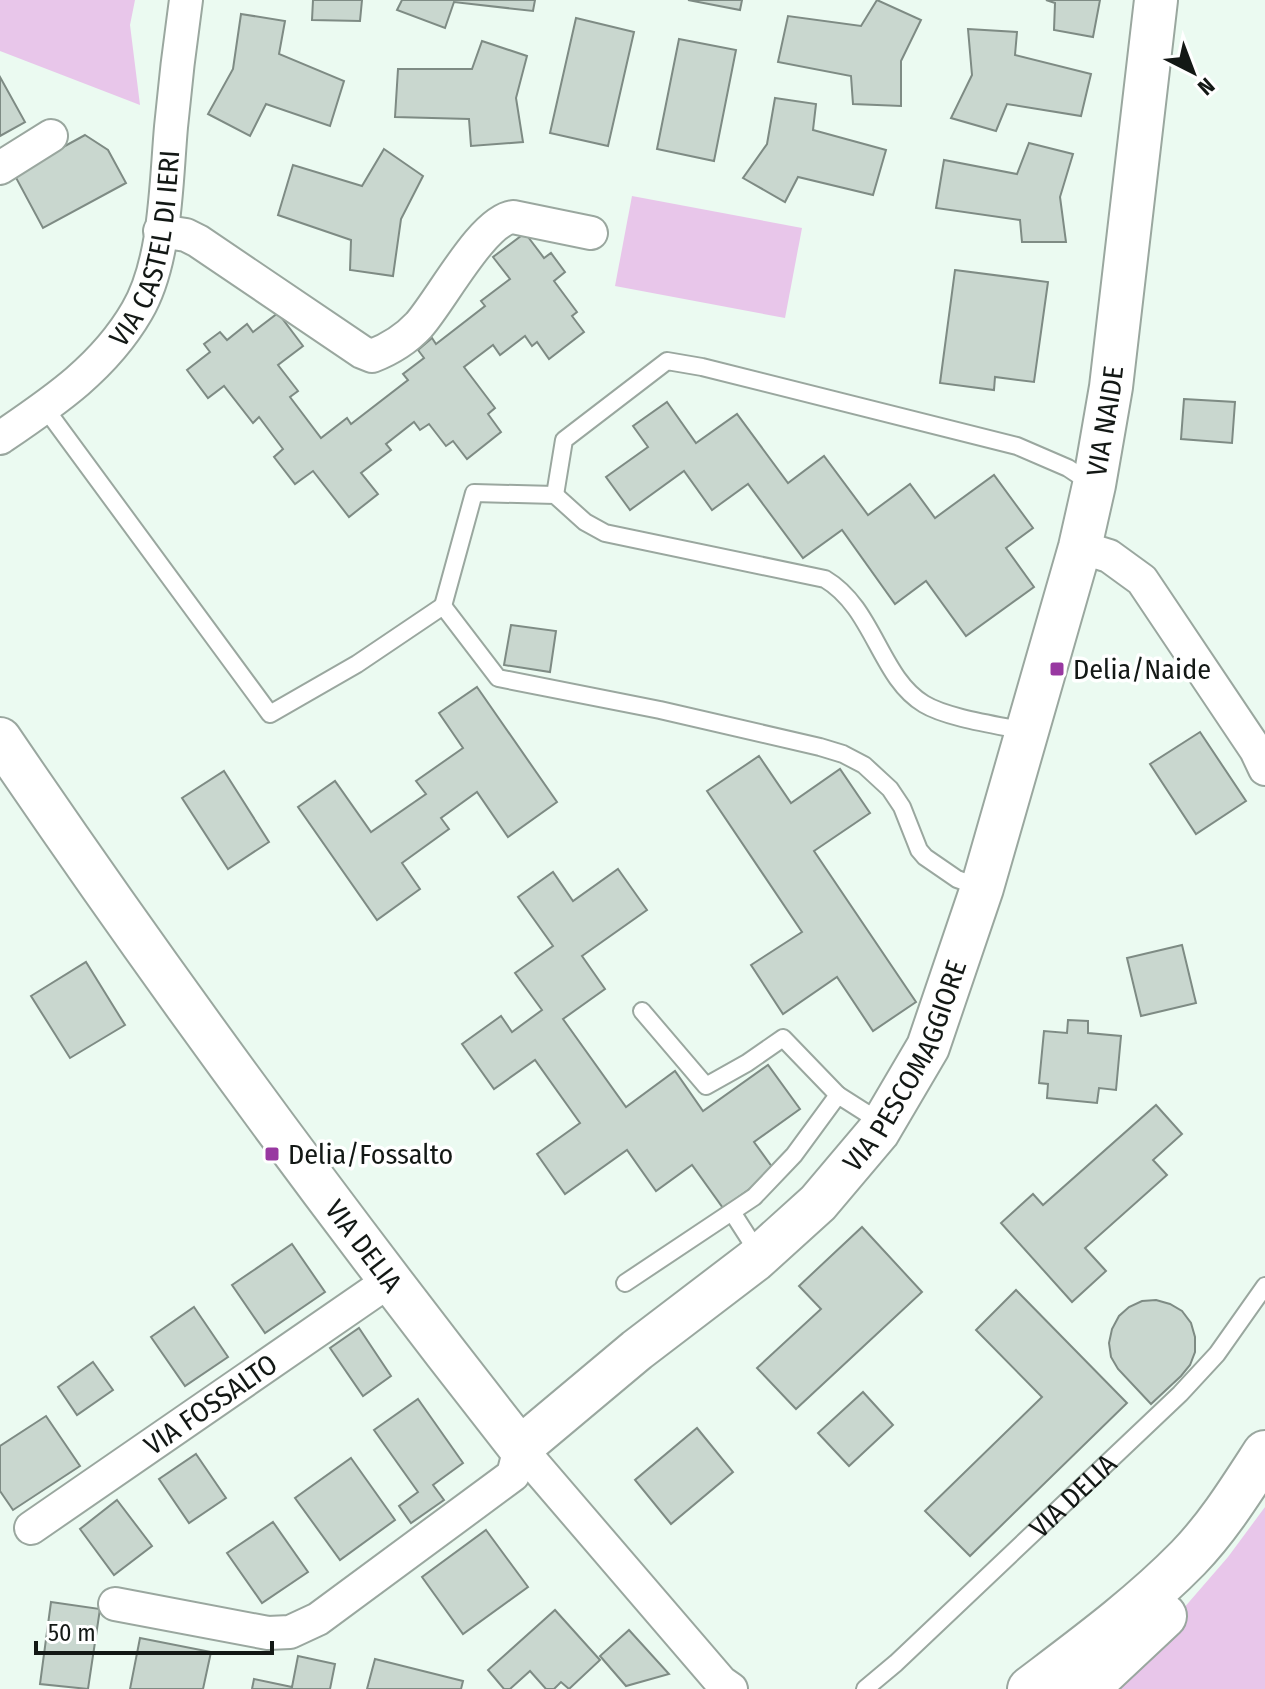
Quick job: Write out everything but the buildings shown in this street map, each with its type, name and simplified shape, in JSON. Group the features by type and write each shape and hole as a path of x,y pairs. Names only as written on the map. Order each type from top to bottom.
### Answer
{"highway":[{"path":"1030,1689 1139,1603 1189,1557 1221,1520 1265,1453"},
{"path":"1086,1689 1193,1585 1241,1523 1265,1479"}],"street":[{"name":"VIA CASTEL DI IERI","path":"0,438 87,375 137,311 155,260 160,231 186,0"},
{"name":"VIA NAIDE","path":"1080,547 1111,387 1156,0"},
{"path":"0,168 51,136"},
{"path":"160,231 186,235 198,241 372,356 401,341 418,327 486,232 504,218 513,217 591,233"},
{"path":"1080,547 1109,556 1142,580 1262,758"},
{"name":"VIA PESCOMAGGIORE","path":"520,1448 637,1350 760,1255 818,1203 883,1124 928,1047 982,888 1080,547"},
{"name":"VIA DELIA","path":"0,739 93,876 389,1281 520,1448 711,1670 731,1689"},
{"name":"VIA FOSSALTO","path":"31,1528 389,1281"},
{"path":"115,1604 268,1633 298,1630 318,1619 513,1475 520,1448"}],"lane":[{"path":"555,495 564,440 667,361 702,367 1017,446 1068,468 1094,485"},
{"path":"45,408 270,714 357,664 443,606 474,493 555,495 585,522 605,533 825,579 849,597 901,682 922,703 1028,732"},
{"path":"443,606 498,678 660,710 820,747 864,765 890,789 902,807 919,850 925,857 957,879 982,888"},
{"path":"642,1011 706,1086 783,1038 838,1095 883,1124"},
{"path":"625,1283 754,1197 794,1155 838,1095"},
{"path":"732,1212 760,1255"},
{"name":"VIA DELIA","path":"865,1689 1180,1394 1217,1354 1265,1286"}],"shaded area":[{"path":"0,0 135,0 130,25 140,105 0,51"},
{"path":"632,196 802,228 785,318 615,286"},
{"path":"1265,1507 1265,1689 1101,1689 1183,1609 1228,1557"}],"place":[{"name":"Delia/Naide","path":"1057,669"},
{"name":"Delia/Fossalto","path":"272,1154"}]}
